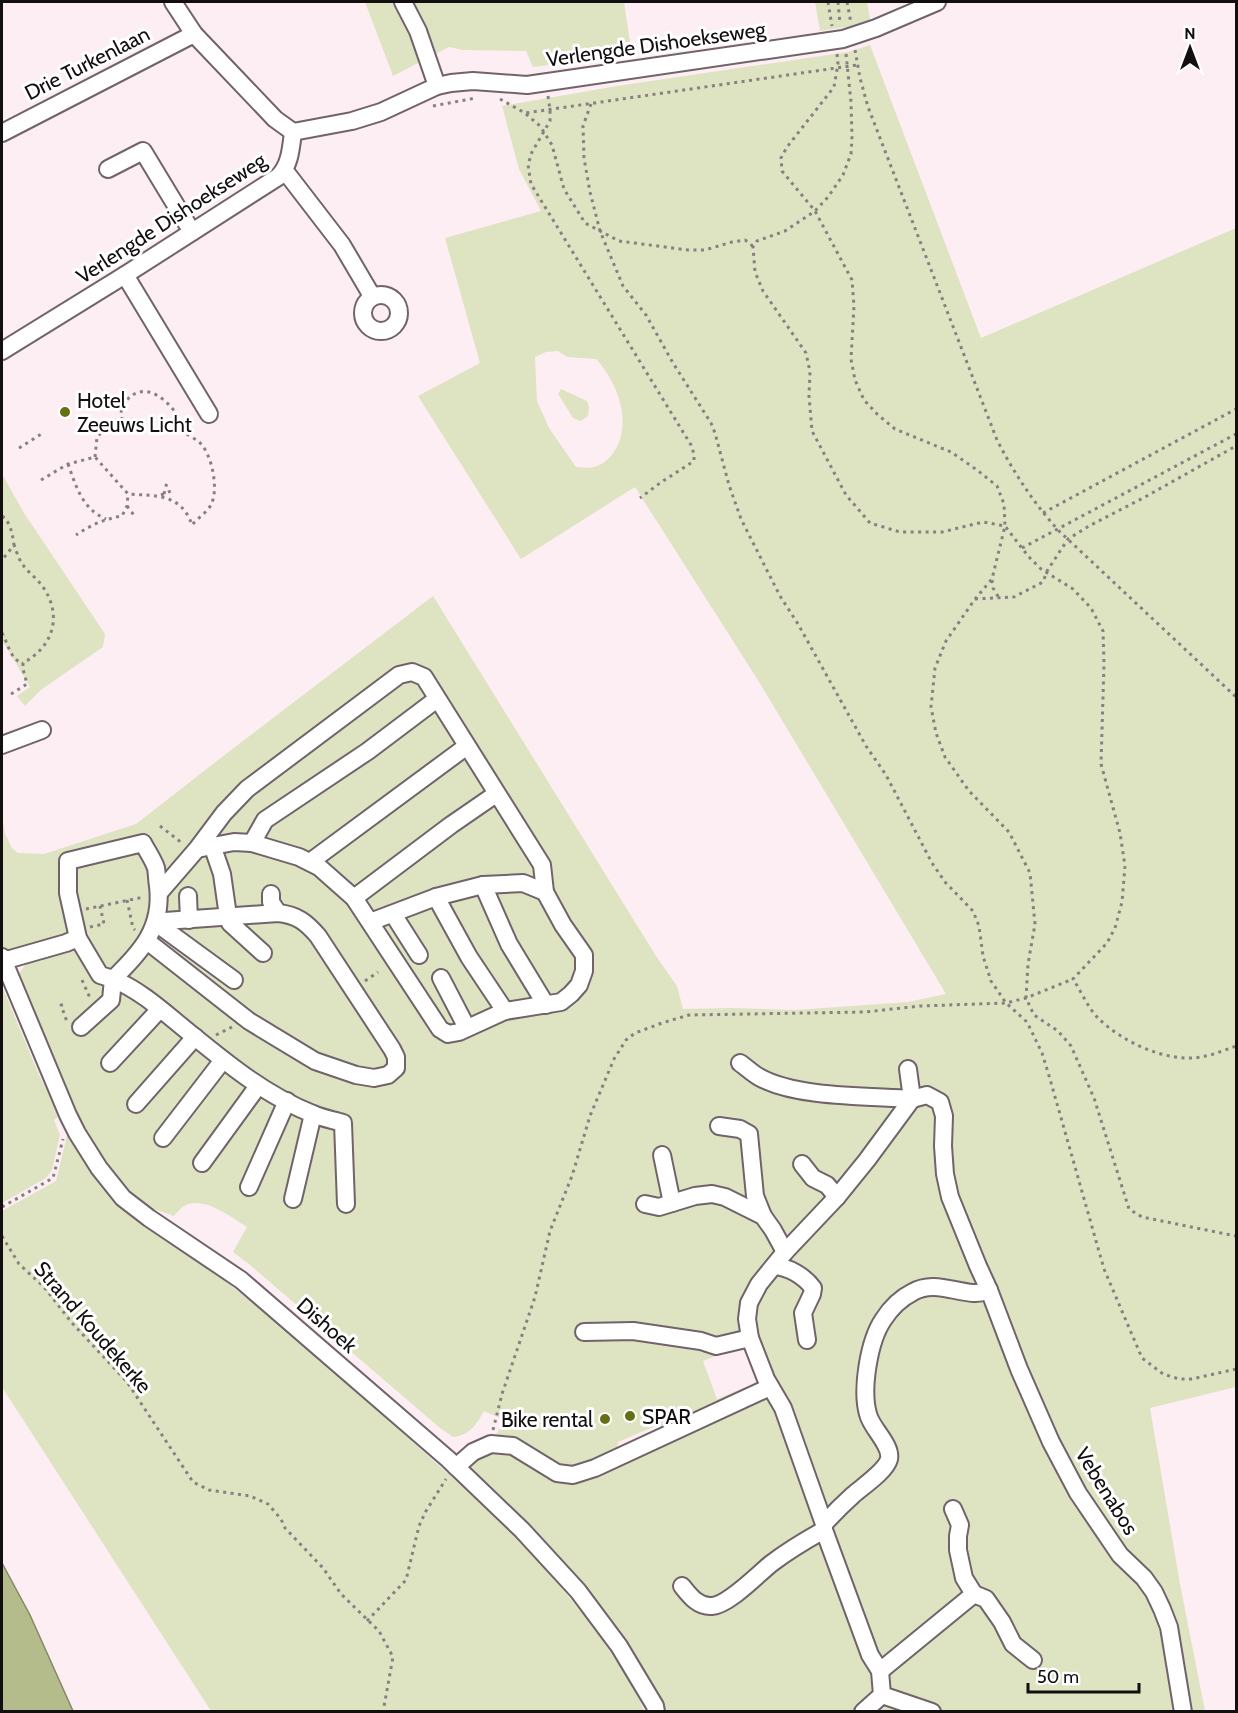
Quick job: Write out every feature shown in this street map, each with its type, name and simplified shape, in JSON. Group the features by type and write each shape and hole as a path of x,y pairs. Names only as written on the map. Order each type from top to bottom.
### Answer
{"street":[{"path":"173,2 194,34 275,119 293,132"},
{"path":"403,2 418,30 436,86"},
{"name":"Verlengde Dishoekseweg","path":"2,351 278,177 285,171 288,162 293,132 352,121 381,112 436,86 460,81 510,85 546,83 835,40 876,28 937,2"},
{"name":"Drie Turkenlaan","path":"2,133 194,34"},
{"path":"108,169 143,151 192,232"},
{"path":"285,171 342,244 372,296"},
{"path":"125,275 209,414"},
{"path":"159,893 200,849 224,813 247,789 399,675 412,672 424,676 542,865 545,892 563,925 584,956 584,971 579,985 561,1002 505,1011 448,1034 440,1029 354,898 319,867 299,856 252,843 234,842 200,849"},
{"path":"252,843 265,820 368,751 438,699"},
{"path":"2,745 42,730"},
{"path":"310,862 467,746"},
{"path":"354,898 496,794"},
{"path":"81,1027 111,1000 113,979 147,941 156,923 159,893 156,868 143,843 68,861 68,893 77,934 100,975 113,979 127,985 258,1086 313,1114 343,1123 346,1204"},
{"path":"200,849 222,874 230,923 263,953"},
{"path":"370,922 436,897 483,885 523,883 545,892"},
{"path":"483,885 509,944 546,1005"},
{"path":"271,894 271,903 278,913"},
{"path":"188,896 189,920"},
{"path":"436,897 469,957 505,1011"},
{"path":"147,941 247,1019 315,1060 356,1075 374,1078 388,1075 396,1068 396,1057 392,1049 318,936 307,923 292,915 278,913 156,923"},
{"path":"393,914 420,955"},
{"path":"156,923 234,980"},
{"path":"2,959 66,943 77,934"},
{"name":"Dishoek","path":"2,959 76,1133 99,1168 123,1198 241,1280 456,1467 522,1530 578,1591 619,1646 655,1706 656,1712"},
{"path":"441,978 467,1028"},
{"path":"110,1063 160,1009"},
{"path":"136,1104 198,1040"},
{"path":"163,1138 223,1060"},
{"name":"Vebenabos","path":"740,1063 759,1077 783,1087 815,1093 912,1099 927,1095 940,1102 944,1116 945,1174 950,1197 1019,1369 1078,1493 1120,1556 1144,1578 1162,1609 1168,1627 1183,1712"},
{"path":"882,1695 880,1671 870,1655 783,1408 770,1387 750,1338 747,1319 749,1303 759,1284 785,1252 837,1197 912,1099 908,1069"},
{"path":"202,1163 258,1086"},
{"path":"249,1187 287,1101"},
{"path":"293,1199 313,1114"},
{"path":"719,1126 740,1129 749,1134 755,1196 763,1216 785,1252"},
{"path":"662,1155 672,1203"},
{"path":"802,1164 813,1178 827,1185 837,1197"},
{"path":"645,1204 658,1208 695,1196 712,1194 725,1197 763,1216"},
{"path":"774,1266 786,1267 813,1288 803,1313 807,1340"},
{"path":"682,1586 698,1604 712,1606 722,1603 769,1565 824,1527 852,1496 882,1470 889,1459 887,1448 868,1414 866,1390 868,1366 882,1320 894,1306 914,1291 931,1286 979,1293 989,1290"},
{"path":"584,1332 633,1331 701,1341 716,1346 750,1338"},
{"path":"456,1467 472,1452 491,1444 513,1446 558,1473 573,1475 595,1468 770,1387"},
{"path":"953,1509 960,1525 958,1550 964,1578 974,1594 986,1599 1002,1622 1013,1644 1033,1660"},
{"path":"880,1671 974,1594"},
{"path":"882,1695 928,1711"},
{"path":"863,1712 882,1695"}],"path":[{"path":"828,2 838,68 834,87 787,147 781,158 782,171 789,183 815,211 852,280 854,306 851,359 855,380 864,400 895,429 951,452 997,486 1004,504 1005,526 992,579 993,588 999,598"},
{"path":"525,113 857,65 868,107 998,440 1015,473 1058,530 1236,697"},
{"path":"492,1435 502,1394 534,1297 550,1231 572,1176 590,1116 614,1059 626,1040 635,1033 652,1026 689,1015 865,1012 920,1006 1006,1003 1026,998 1073,979 1107,944 1115,928 1122,902 1125,866 1120,833 1101,764 1103,631 1091,608 1073,589 1035,562 1005,526 984,522 942,532 900,532 870,523 846,495 812,431 808,396 810,372 806,353 763,291 755,272 753,247 757,241 785,231 815,211 843,175 851,154 848,66"},
{"path":"546,83 550,121 532,152 528,165 531,184 691,445 694,454 694,460 640,498"},
{"path":"427,107 480,97"},
{"path":"496,97 525,113 540,126 552,145 564,189 585,223 620,241 705,250 745,240 753,247"},
{"path":"591,104 583,126 584,158 600,231 623,286 645,315 711,423 741,519 780,596 866,746 886,775 932,863 945,882 973,911 979,926 983,956 991,981 1006,1003 1027,1022 1042,1053 1104,1269 1142,1358 1163,1374 1179,1380 1236,1369"},
{"path":"123,420 121,408 130,397 141,392 154,393 168,403 186,432 207,452 213,474 213,498 192,525 188,511 162,495 128,494"},
{"path":"1043,513 1236,409"},
{"path":"76,535 92,524 122,516 127,506 128,494 95,457 97,437 114,420 139,420"},
{"path":"19,448 43,433"},
{"path":"1022,548 1236,434"},
{"path":"975,599 1014,597 1043,582 1047,571 1068,539 1236,446"},
{"path":"41,480 68,464 95,457"},
{"path":"68,464 78,492 94,514 106,519"},
{"path":"162,495 167,482"},
{"path":"162,495 171,491"},
{"path":"127,506 136,518"},
{"path":"2,516 8,521 21,562 43,588 53,608 52,631 48,642 41,651 23,663 22,669 27,684 11,694"},
{"path":"2,560 14,545"},
{"path":"992,579 946,641 935,668 931,707 936,734 945,757 969,791 1009,832 1030,873 1035,924 1028,964 1026,998 1034,1015 1058,1031 1071,1046 1094,1098 1129,1209 1142,1217 1236,1236"},
{"path":"2,633 12,655 18,662 23,663"},
{"path":"160,826 200,849"},
{"path":"72,912 159,893"},
{"path":"127,900 133,928 147,941"},
{"path":"77,934 105,924 100,906"},
{"path":"1073,979 1097,1017 1125,1038 1150,1051 1178,1058 1200,1057 1236,1046"},
{"path":"198,1040 247,1019"},
{"path":"2,1207 53,1178 64,1134 59,1124 68,1115"},
{"name":"Strand Koudekerke","path":"2,1236 19,1264 44,1287 72,1323 127,1382 192,1482 209,1490 250,1496 268,1504 281,1519 285,1528 323,1568 341,1593 379,1631 393,1657 384,1712"},
{"path":"367,1621 405,1580 418,1526 456,1467"}],"shaded area":[{"path":"365,2 624,2 632,55 533,67 526,51 463,50 449,47 393,76"},
{"path":"815,2 867,2 870,19 852,26 820,31"},
{"path":"870,45 981,338 1236,228 1236,1387 1150,1408 1180,1584 1205,1711 662,1711 523,1521 467,1468 485,1453 505,1420 484,1411 472,1428 464,1434 453,1437 233,1252 247,1227 225,1213 200,1203 184,1206 174,1216 145,1206 117,1182 84,1132 17,979 34,957 42,962 36,945 5,952 2,946 2,815 5,834 12,848 18,853 44,854 136,824 433,596 656,956 677,986 683,1009 795,1010 908,1002 946,994 761,685 635,487 521,559 418,396 480,363 445,238 541,211 519,169 502,106 617,86 848,52","holes":["558,351 567,357 596,359 617,393 623,420 622,433 610,457 599,466 576,467 549,428 537,401 535,357 546,352","744,1345 760,1381 717,1399 703,1361","660,1424 658,1443 616,1462 618,1442"]},
{"path":"561,389 587,401 588,416 581,421 573,418 558,394"},
{"path":"2,474 24,513 105,634 103,647 42,689 25,706 17,696 30,687 2,640"},
{"path":"2,986 39,1075 60,1115 54,1120 60,1135 52,1170 46,1178 2,1203"},
{"path":"68,1131 104,1189 125,1212 214,1272 295,1337 526,1546 594,1627 636,1691 644,1711 211,1711 2,1387 2,1211 56,1181"},
{"path":"2,1563 30,1615 73,1711 2,1711"}],"place":[{"name":"Hotel Zeeuws Licht","path":"65,412"},
{"name":"SPAR","path":"630,1416"},
{"name":"Bike rental","path":"605,1419"}]}
